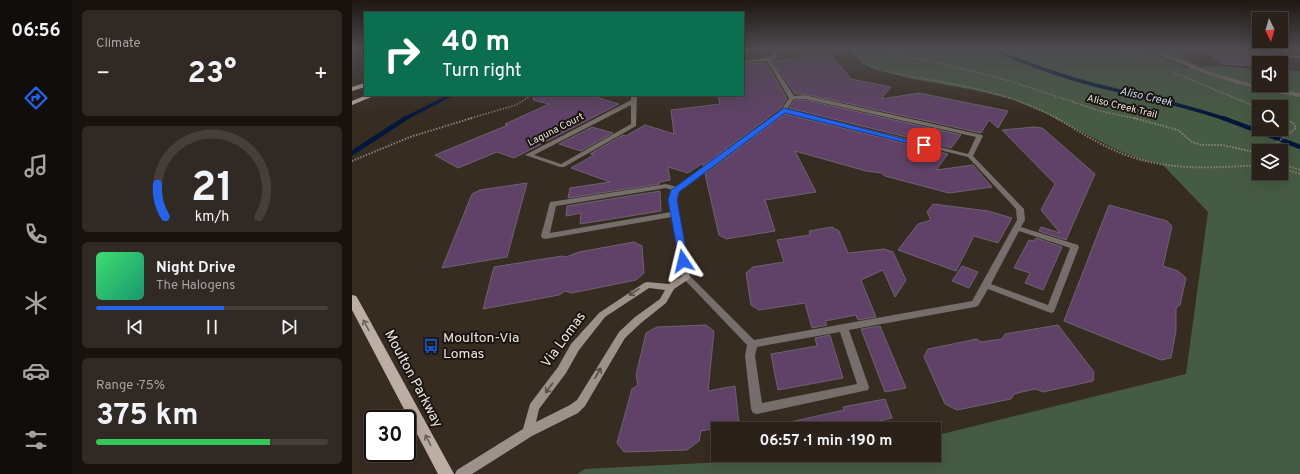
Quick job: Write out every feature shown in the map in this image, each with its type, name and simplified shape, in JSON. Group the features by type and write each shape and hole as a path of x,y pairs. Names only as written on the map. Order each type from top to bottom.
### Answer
{"main road":[{"path":"352,89 364,85"},
{"path":"352,102 370,96"},
{"name":"Moulton Parkway","path":"352,299 446,474"}],"street":[{"path":"775,71 792,98"},
{"path":"1200,71 1222,79 1256,88 1300,95"},
{"path":"792,98 805,97 980,136 970,156"},
{"name":"Laguna Court","path":"634,98 634,125 562,166 528,155 556,141 634,98"},
{"path":"752,344 686,277 672,200 675,190 784,110 792,98"},
{"path":"752,344 975,304 1021,220 1020,209 970,156 784,110"},
{"path":"675,214 545,236 553,204 666,186 678,189"},
{"path":"985,285 1051,310 1074,247 1017,228"},
{"path":"461,474 528,432 574,409 581,403 622,335 638,320 663,301 671,287 686,277"},
{"name":"Via Lomas","path":"528,432 534,407 562,370 575,347 602,315 647,285 671,287"},
{"path":"752,344 750,356 757,409 864,387 843,327"}],"path":[{"path":"884,71 999,95 1023,103 1054,116 1107,147 1135,159 1166,166 1193,168 1252,165"},
{"name":"Aliso Creek Trail","path":"971,71 1010,81 1100,111 1164,125 1178,130 1192,142 1201,145 1222,145 1252,151"},
{"path":"352,161 410,137 516,105 530,96"},
{"path":"1288,121 1296,125 1295,130 1288,135"},
{"path":"1276,144 1287,136"},
{"path":"1288,166 1300,170"},
{"path":"1288,170 1300,174"}],"green space":[{"path":"884,71 1252,71 1252,92 1288,92 1288,71 1300,71 1300,474 577,474 585,469 722,462 941,462 941,434 1186,374 1208,212 1162,164 1143,160 1117,150 1047,114 1012,99 974,90 907,78"}],"building":[{"path":"744,71 771,71 787,98 781,108 703,166 703,163 688,173 668,167 670,180 659,182 659,184 568,198 570,188 610,182 571,168 594,155 590,154 623,135 626,136 645,125 674,134 671,110 720,104 718,96 744,96"},
{"path":"780,71 845,71 851,79 891,87 881,99 919,93 1008,111 998,128 989,120 981,133 805,94 795,94"},
{"path":"534,96 592,96 619,104 514,158 497,152 458,168 435,155 508,125 505,124 549,104 533,100"},
{"path":"795,100 805,100 961,135 951,148 789,108"},
{"path":"785,114 948,154 936,170 973,165 992,187 949,193 885,176 881,173 866,171 795,151 816,192 765,200 775,231 726,239 719,235 705,174"},
{"path":"592,127 613,133 581,151 559,144"},
{"path":"1034,127 1042,128 1095,174 1066,240 1039,231 1041,227 1060,233 1041,210 1055,184 1002,130"},
{"path":"527,183 507,257 442,268 472,194 480,190"},
{"path":"660,191 661,211 580,224 581,213 566,216 567,206"},
{"path":"933,204 988,211 1012,218 998,243 974,236 956,271 898,250 918,224 931,220 927,212"},
{"path":"1109,205 1167,221 1172,226 1163,266 1178,271 1186,278 1180,305 1176,308 1176,330 1171,358 1161,360 1064,321"},
{"path":"832,227 839,231 848,253 884,249 893,252 906,280 895,297 883,270 861,280 876,317 858,320 856,315 825,321 827,325 812,328 805,303 759,310 751,305 746,273 753,267 784,262 777,240 810,235 809,231"},
{"path":"1036,238 1062,247 1043,290 1025,283 1030,273 1014,268 1029,240 1034,241"},
{"path":"634,242 642,246 644,273 636,280 572,293 565,291 559,295 483,309 494,267 562,256 566,257 579,252"},
{"path":"962,266 978,272 969,288 952,281"},
{"path":"706,325 714,331 708,391 735,386 739,422 711,422 711,429 701,431 699,441 687,450 624,452 617,443 632,389 638,385 636,375 646,333 657,327"},
{"path":"1058,325 1094,372 1093,381 1043,392 1036,389 1030,390 1014,394 1011,399 957,410 945,404 924,357 928,349 977,339 981,342 1002,339 1005,334"},
{"path":"880,326 906,388 885,392 861,329"},
{"path":"830,335 843,378 778,390 771,354 817,346 815,338"},
{"path":"885,399 892,418 874,422 790,422 844,410 843,407"}],"waterway":[{"name":"Aliso Creek","path":"1049,71 1068,78 1177,105 1225,119"},
{"path":"404,119 449,96"},
{"path":"352,153 406,118"},
{"name":"Aliso Creek","path":"1223,118 1300,147"}],"place":[{"name":"Moulton-Via Lomas","path":"431,346"}],"route":[{"path":"683,261 672,200 675,190 784,110 924,145"}]}
